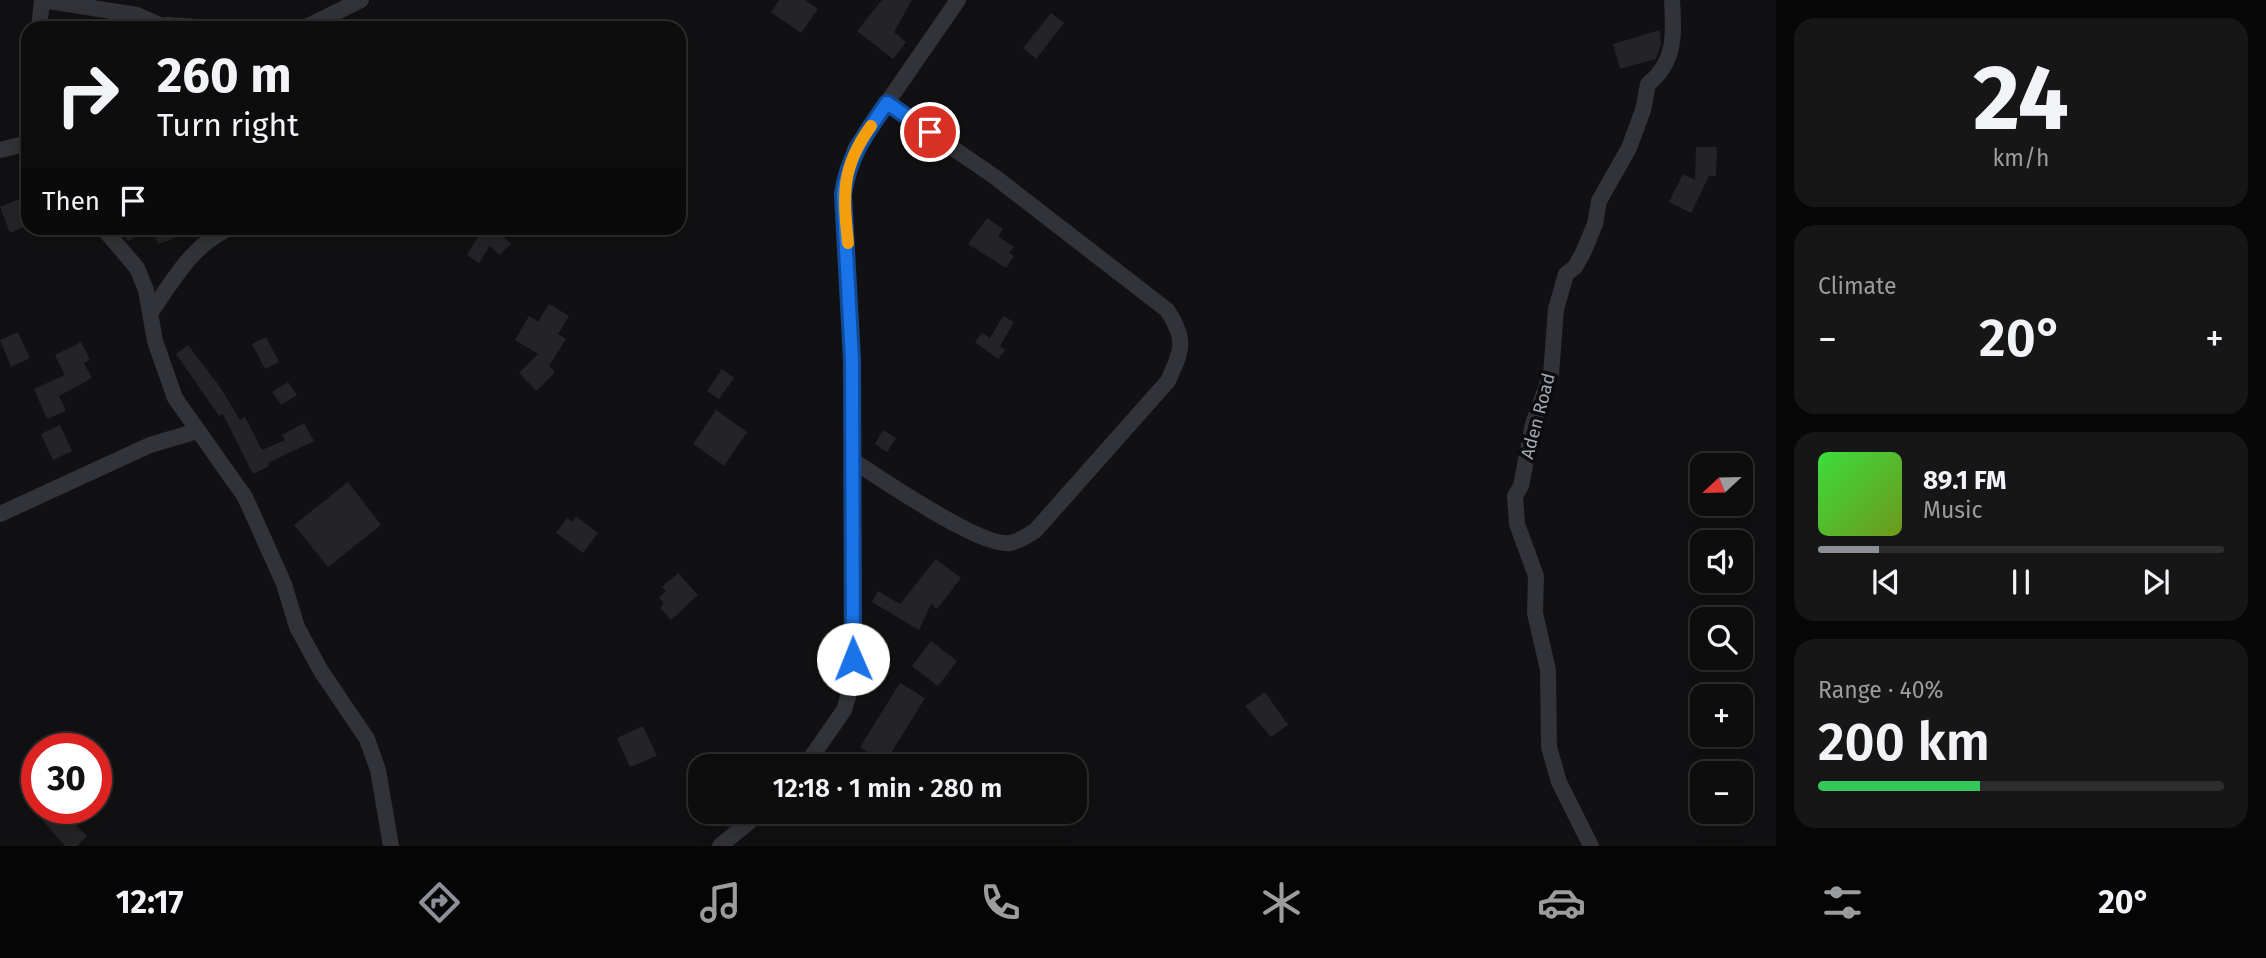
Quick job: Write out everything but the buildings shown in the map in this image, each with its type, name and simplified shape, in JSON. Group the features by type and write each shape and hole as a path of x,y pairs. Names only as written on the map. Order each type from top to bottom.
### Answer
{"street":[{"path":"25,0 40,9"},
{"path":"39,21 42,0 137,15 152,21"},
{"path":"318,21 361,0"},
{"path":"813,754 844,710 854,677 852,360 843,194 855,149 957,0"},
{"name":"Aden Road","path":"1591,846 1559,782 1549,747 1548,670 1535,614 1536,576 1517,524 1514,496 1521,486 1535,417 1550,374 1556,309 1563,282 1583,253 1595,224 1599,201 1629,148 1643,110 1648,84 1657,77 1672,55 1672,0"},
{"path":"852,460 990,542 1010,543 1035,531 1168,381 1182,351 1179,328 1167,310 995,177 887,103"},
{"path":"0,150 21,145"},
{"path":"109,235 137,268 155,341 175,398 245,497 284,584 297,627 321,671 367,739 378,771 388,842"},
{"path":"150,312 191,254 217,235"},
{"path":"0,514 150,445 197,431"},
{"path":"720,846 747,824"}],"slow traffic":[{"path":"848,243 843,194 846,176 855,149 871,126"}],"route":[{"path":"853,659 852,360 848,246 843,194 855,149 887,103 930,132"}]}
